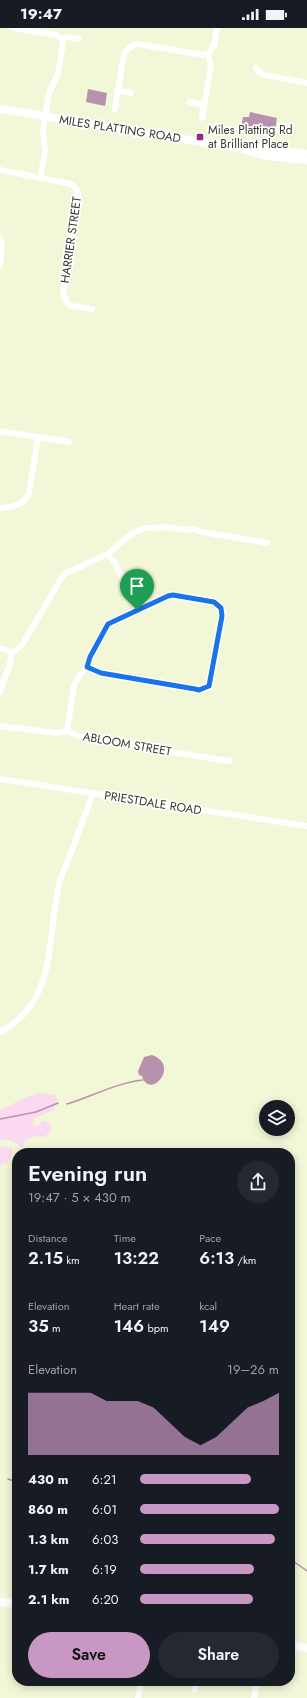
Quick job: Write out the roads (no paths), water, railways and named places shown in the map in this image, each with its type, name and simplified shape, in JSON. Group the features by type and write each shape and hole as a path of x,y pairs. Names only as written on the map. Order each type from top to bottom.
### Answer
{"main road":[{"name":"MILES PLATTING ROAD","path":"0,109 239,148 267,156 307,160"},
{"name":"MILES PLATTING ROAD","path":"239,148 267,148 307,154"},
{"path":"0,1602 12,1603"},
{"path":"295,1646 307,1648"}],"street":[{"path":"13,28 56,35 62,39 63,43 58,74 49,93 45,116 43,135 45,153 40,178"},
{"path":"115,109 124,54 127,48 138,44 202,55 208,54 214,46 217,28"},
{"path":"62,39 67,37 79,39"},
{"path":"202,118 211,66 208,54"},
{"path":"256,68 259,72 265,75 307,83"},
{"path":"118,90 131,92"},
{"path":"190,102 204,105"},
{"name":"HARRIER STREET","path":"0,170 71,184 76,187 79,193 63,293 67,303 72,306 92,309"},
{"path":"0,239 2,243 2,252 0,265"},
{"path":"0,431 69,442"},
{"path":"0,508 21,503 26,499 29,493 38,437"},
{"path":"11,654 22,645 62,577 66,573 108,554 132,533 145,528 169,526 186,530 194,529 202,532 267,543"},
{"path":"108,554 115,563 137,610"},
{"path":"67,731 74,686 80,674 87,667 90,657 108,624 173,595 214,602 218,604 222,612 209,686 199,690 101,673 87,667"},
{"path":"0,648 9,651 12,659 11,664 5,674 0,692"},
{"name":"ABLOOM STREET","path":"0,726 56,733 67,731 79,736 140,748 147,746 151,749 230,761"},
{"name":"PRIESTDALE ROAD","path":"0,778 307,826"},
{"path":"0,1032 12,1025 28,1010 39,993 48,966 60,881 93,793"},
{"path":"138,1698 140,1686"},
{"path":"195,1686 195,1690"},
{"path":"254,1698 255,1686"}],"waterway":[{"path":"67,1104 123,1084 143,1080"},
{"path":"0,1119 36,1112 58,1103"},
{"path":"8,1479 12,1480"},
{"path":"295,1563 307,1571"}],"place":[{"name":"Miles Platting Rd at Brilliant Place","path":"200,137"}]}
